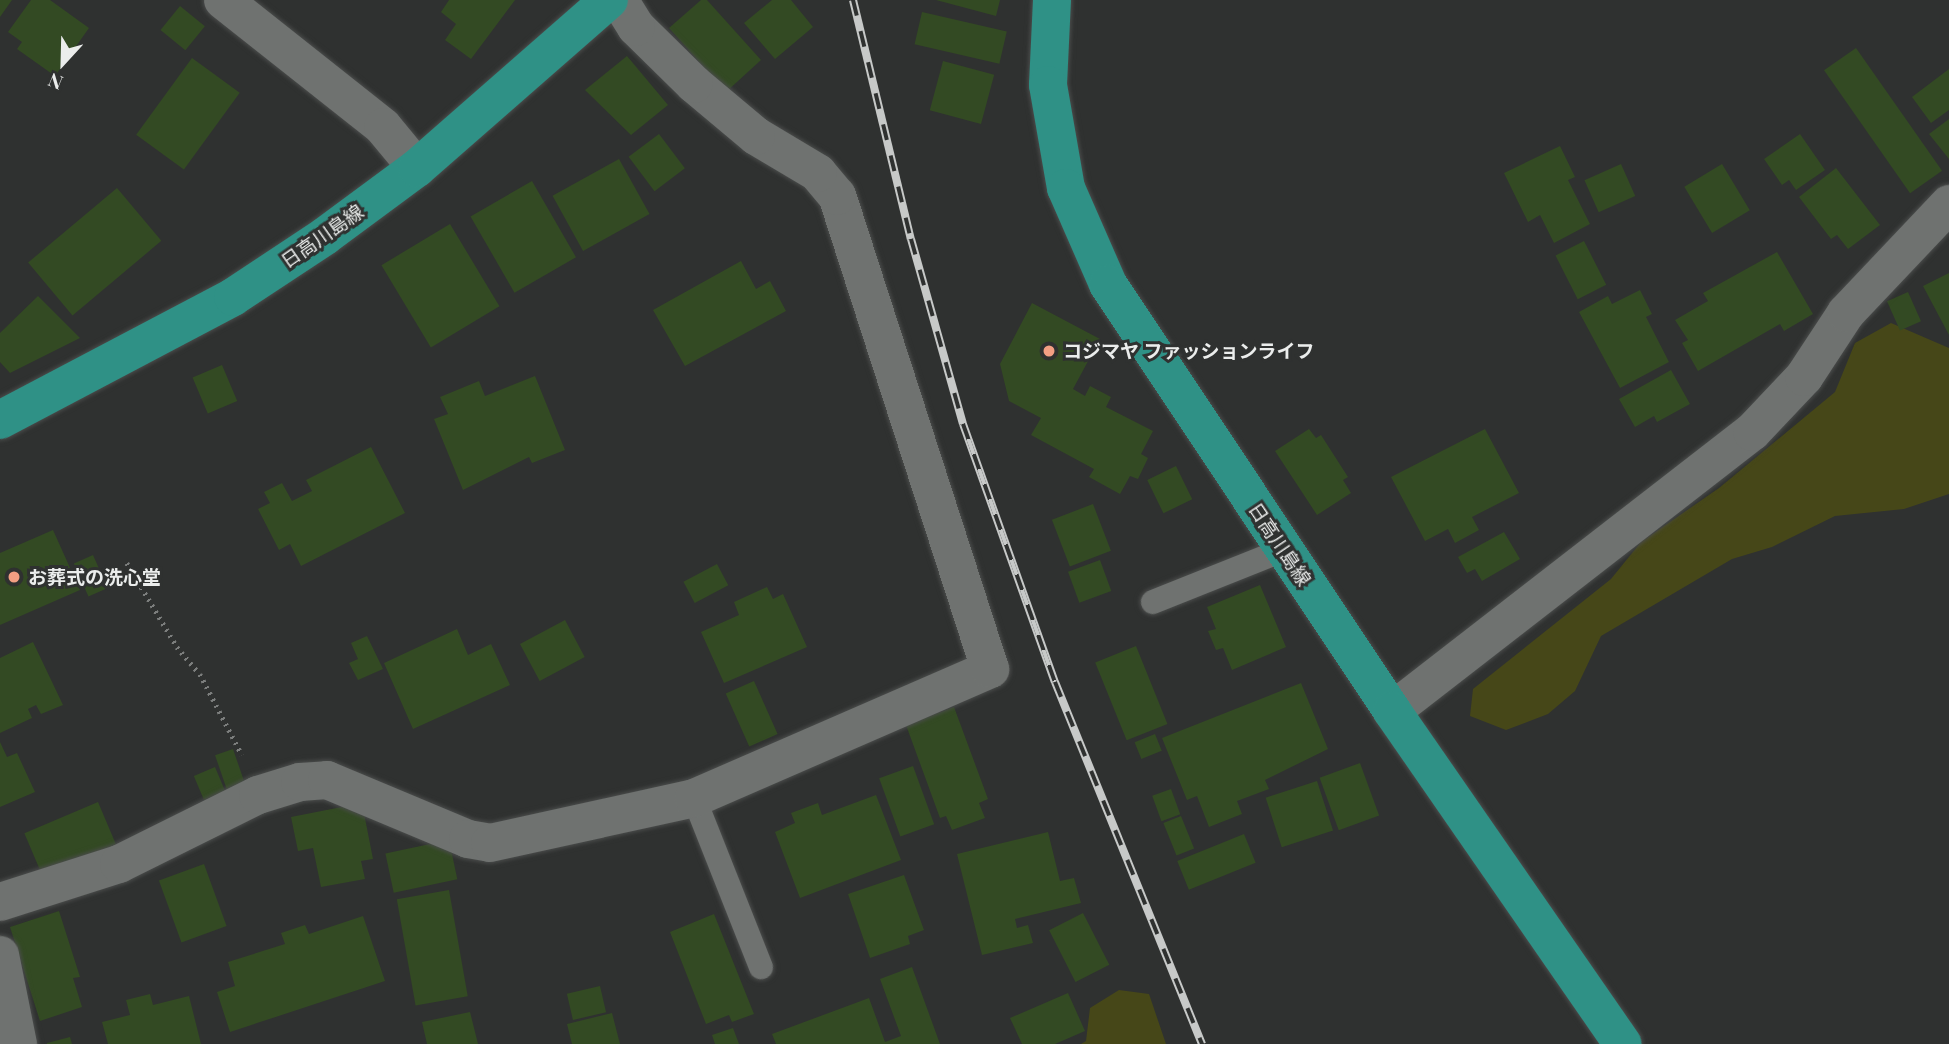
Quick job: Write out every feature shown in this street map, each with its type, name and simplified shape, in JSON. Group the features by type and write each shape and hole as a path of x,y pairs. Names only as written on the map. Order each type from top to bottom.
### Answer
{"main road":[{"name":"日高川島線","path":"0,420 233,297 417,168 609,0"},
{"name":"日高川島線","path":"1052,0 1048,85 1066,188 1108,284 1392,711 1623,1044"}],"street":[{"path":"223,0 383,127 417,168"},
{"path":"0,902 119,864 258,795 300,782 327,780 468,839 490,843 694,797 989,669 837,195 818,173 756,136 694,85 636,27 619,0"},
{"path":"1392,711 1752,432 1804,377 1846,313 1949,204"},
{"path":"0,955 18,1044"}],"lane":[{"path":"1153,602 1283,550"},
{"path":"694,797 761,967"}],"path":[{"path":"127,563 226,718 258,795"}],"shaded area":[{"path":"1891,323 1949,348 1949,494 1904,509 1835,516 1772,547 1732,559 1601,636 1575,691 1548,714 1506,730 1470,716 1473,689 1611,579 1641,542 1719,488 1835,392 1855,343"},
{"path":"1119,990 1149,994 1166,1044 1081,1044 1086,1041 1090,1008"}],"building":[{"path":"0,0 12,0 0,17"},
{"path":"31,0 50,0 89,28 55,76 17,49 22,42 8,32"},
{"path":"449,0 515,0 471,59 445,40 456,24 441,12"},
{"path":"701,0 707,0 761,60 726,92 669,28"},
{"path":"772,0 791,0 813,27 775,59 744,23"},
{"path":"936,0 1000,0 996,16"},
{"path":"180,6 205,26 185,50 160,30"},
{"path":"922,12 1007,32 999,64 915,44"},
{"path":"1856,48 1942,171 1910,193 1824,70"},
{"path":"627,56 668,105 631,135 585,90"},
{"path":"192,58 240,93 184,170 136,135"},
{"path":"943,61 994,75 981,124 930,110"},
{"path":"1949,69 1949,110 1931,123 1912,97"},
{"path":"1949,119 1949,159 1929,134"},
{"path":"659,134 685,168 655,191 629,157"},
{"path":"1800,134 1825,170 1796,190 1789,180 1782,185 1764,159"},
{"path":"1560,146 1575,177 1568,180 1590,224 1554,243 1540,215 1528,222 1504,173"},
{"path":"619,159 650,214 583,251 553,196"},
{"path":"1621,164 1635,196 1599,212 1584,180"},
{"path":"1722,164 1750,210 1712,233 1684,187"},
{"path":"1836,168 1880,225 1848,249 1837,235 1831,239 1799,197"},
{"path":"532,181 576,257 515,293 471,217"},
{"path":"117,188 161,241 72,315 28,263"},
{"path":"450,224 499,306 431,347 381,265"},
{"path":"1584,241 1606,285 1578,299 1555,256"},
{"path":"1777,252 1813,314 1784,331 1780,324 1698,371 1682,343 1688,340 1675,320 1708,301 1703,293"},
{"path":"741,261 756,289 770,281 786,311 685,366 653,310"},
{"path":"1949,273 1949,335 1923,286"},
{"path":"1640,290 1652,314 1646,317 1669,362 1620,388 1579,312 1608,296 1612,304"},
{"path":"1908,292 1921,321 1900,331 1887,301"},
{"path":"38,296 80,338 10,373 0,362 0,333"},
{"path":"1032,303 1100,339 1073,389 1085,396 1090,386 1111,397 1106,407 1153,431 1141,454 1148,458 1138,479 1130,476 1120,494 1089,477 1094,469 1031,435 1041,418 1009,401 1000,364"},
{"path":"222,365 237,401 208,413 193,378"},
{"path":"1671,370 1690,404 1657,422 1654,416 1635,427 1619,399"},
{"path":"535,376 565,450 532,463 529,457 463,490 434,419 448,414 440,397 479,381 485,396"},
{"path":"1309,429 1316,438 1321,435 1348,477 1343,480 1351,493 1317,515 1275,451"},
{"path":"1485,429 1519,493 1472,517 1479,530 1455,543 1448,529 1425,541 1391,477"},
{"path":"371,447 405,513 301,566 290,544 279,550 258,509 270,503 264,492 282,483 292,501 312,491 306,480"},
{"path":"1176,466 1192,499 1163,513 1147,480"},
{"path":"1093,504 1111,551 1070,566 1052,520"},
{"path":"53,530 80,590 0,625 0,553"},
{"path":"1504,532 1520,559 1482,581 1475,569 1467,573 1458,557"},
{"path":"93,555 108,588 88,596 74,564"},
{"path":"1100,560 1111,591 1079,603 1068,572"},
{"path":"717,564 728,585 695,603 683,582"},
{"path":"1260,585 1286,647 1232,670 1223,648 1216,650 1208,631 1216,629 1207,607"},
{"path":"767,587 773,599 783,594 807,647 724,683 701,632 739,615 734,602"},
{"path":"565,620 585,657 540,681 520,644"},
{"path":"457,629 468,655 491,644 510,685 413,729 384,663"},
{"path":"367,636 383,669 358,680 349,663 358,659 351,643"},
{"path":"33,642 63,705 41,714 36,705 28,709 32,718 0,733 0,658"},
{"path":"1136,646 1167,724 1127,740 1095,662"},
{"path":"754,681 778,734 749,747 726,694"},
{"path":"1301,683 1328,749 1265,780 1269,789 1237,801 1242,814 1209,827 1197,796 1187,800 1162,738"},
{"path":"954,707 988,799 979,803 985,818 952,830 946,816 940,818 906,725"},
{"path":"1155,734 1162,751 1141,759 1135,742"},
{"path":"0,742 7,757 17,753 35,792 0,807"},
{"path":"233,749 246,787 228,793 215,755"},
{"path":"1360,763 1379,816 1339,830 1320,778"},
{"path":"913,766 934,824 900,837 879,778"},
{"path":"215,767 225,791 204,800 194,776"},
{"path":"1317,781 1333,830 1282,847 1266,798"},
{"path":"1171,789 1180,814 1161,821 1152,796"},
{"path":"876,795 901,860 800,898 775,832 795,823 791,813 818,803 822,815"},
{"path":"98,802 117,846 43,877 24,833"},
{"path":"362,803 373,859 361,861 365,879 321,887 313,848 298,851 291,817"},
{"path":"1181,816 1194,848 1176,856 1163,823"},
{"path":"1048,832 1060,881 1074,878 1081,903 1015,919 1017,928 1028,925 1033,943 982,955 957,854"},
{"path":"1244,834 1256,863 1189,890 1177,861"},
{"path":"449,840 457,879 394,893 385,854"},
{"path":"204,864 227,926 181,942 159,880"},
{"path":"904,875 924,930 908,936 910,944 870,958 848,894"},
{"path":"449,890 468,996 416,1006 397,899"},
{"path":"59,911 80,977 73,978 82,1007 40,1021 10,927"},
{"path":"1083,913 1109,965 1075,982 1049,930"},
{"path":"714,914 754,1014 732,1022 729,1015 706,1024 670,932"},
{"path":"363,916 385,981 230,1032 217,992 235,986 228,962 285,944 281,933 305,925 309,934"},
{"path":"912,967 940,1044 776,1044 772,1034 869,998 885,1042 901,1036 880,979"},
{"path":"600,986 606,1012 573,1020 567,994"},
{"path":"1068,993 1085,1031 1055,1044 1022,1044 1010,1018"},
{"path":"150,994 153,1005 189,996 201,1044 108,1044 102,1022 130,1015 126,1000"},
{"path":"470,1012 478,1044 427,1044 422,1022"},
{"path":"612,1013 620,1044 572,1044 567,1024"},
{"path":"733,1028 739,1044 715,1044 712,1035"},
{"path":"70,1037 72,1044 47,1044 47,1043"}],"railway":[{"path":"853,0 911,239 963,424 1055,682 1202,1044"}],"place":[{"name":"コジマヤ ファッションライフ","path":"1049,351"},
{"name":"お葬式の洗心堂","path":"14,577"}]}
